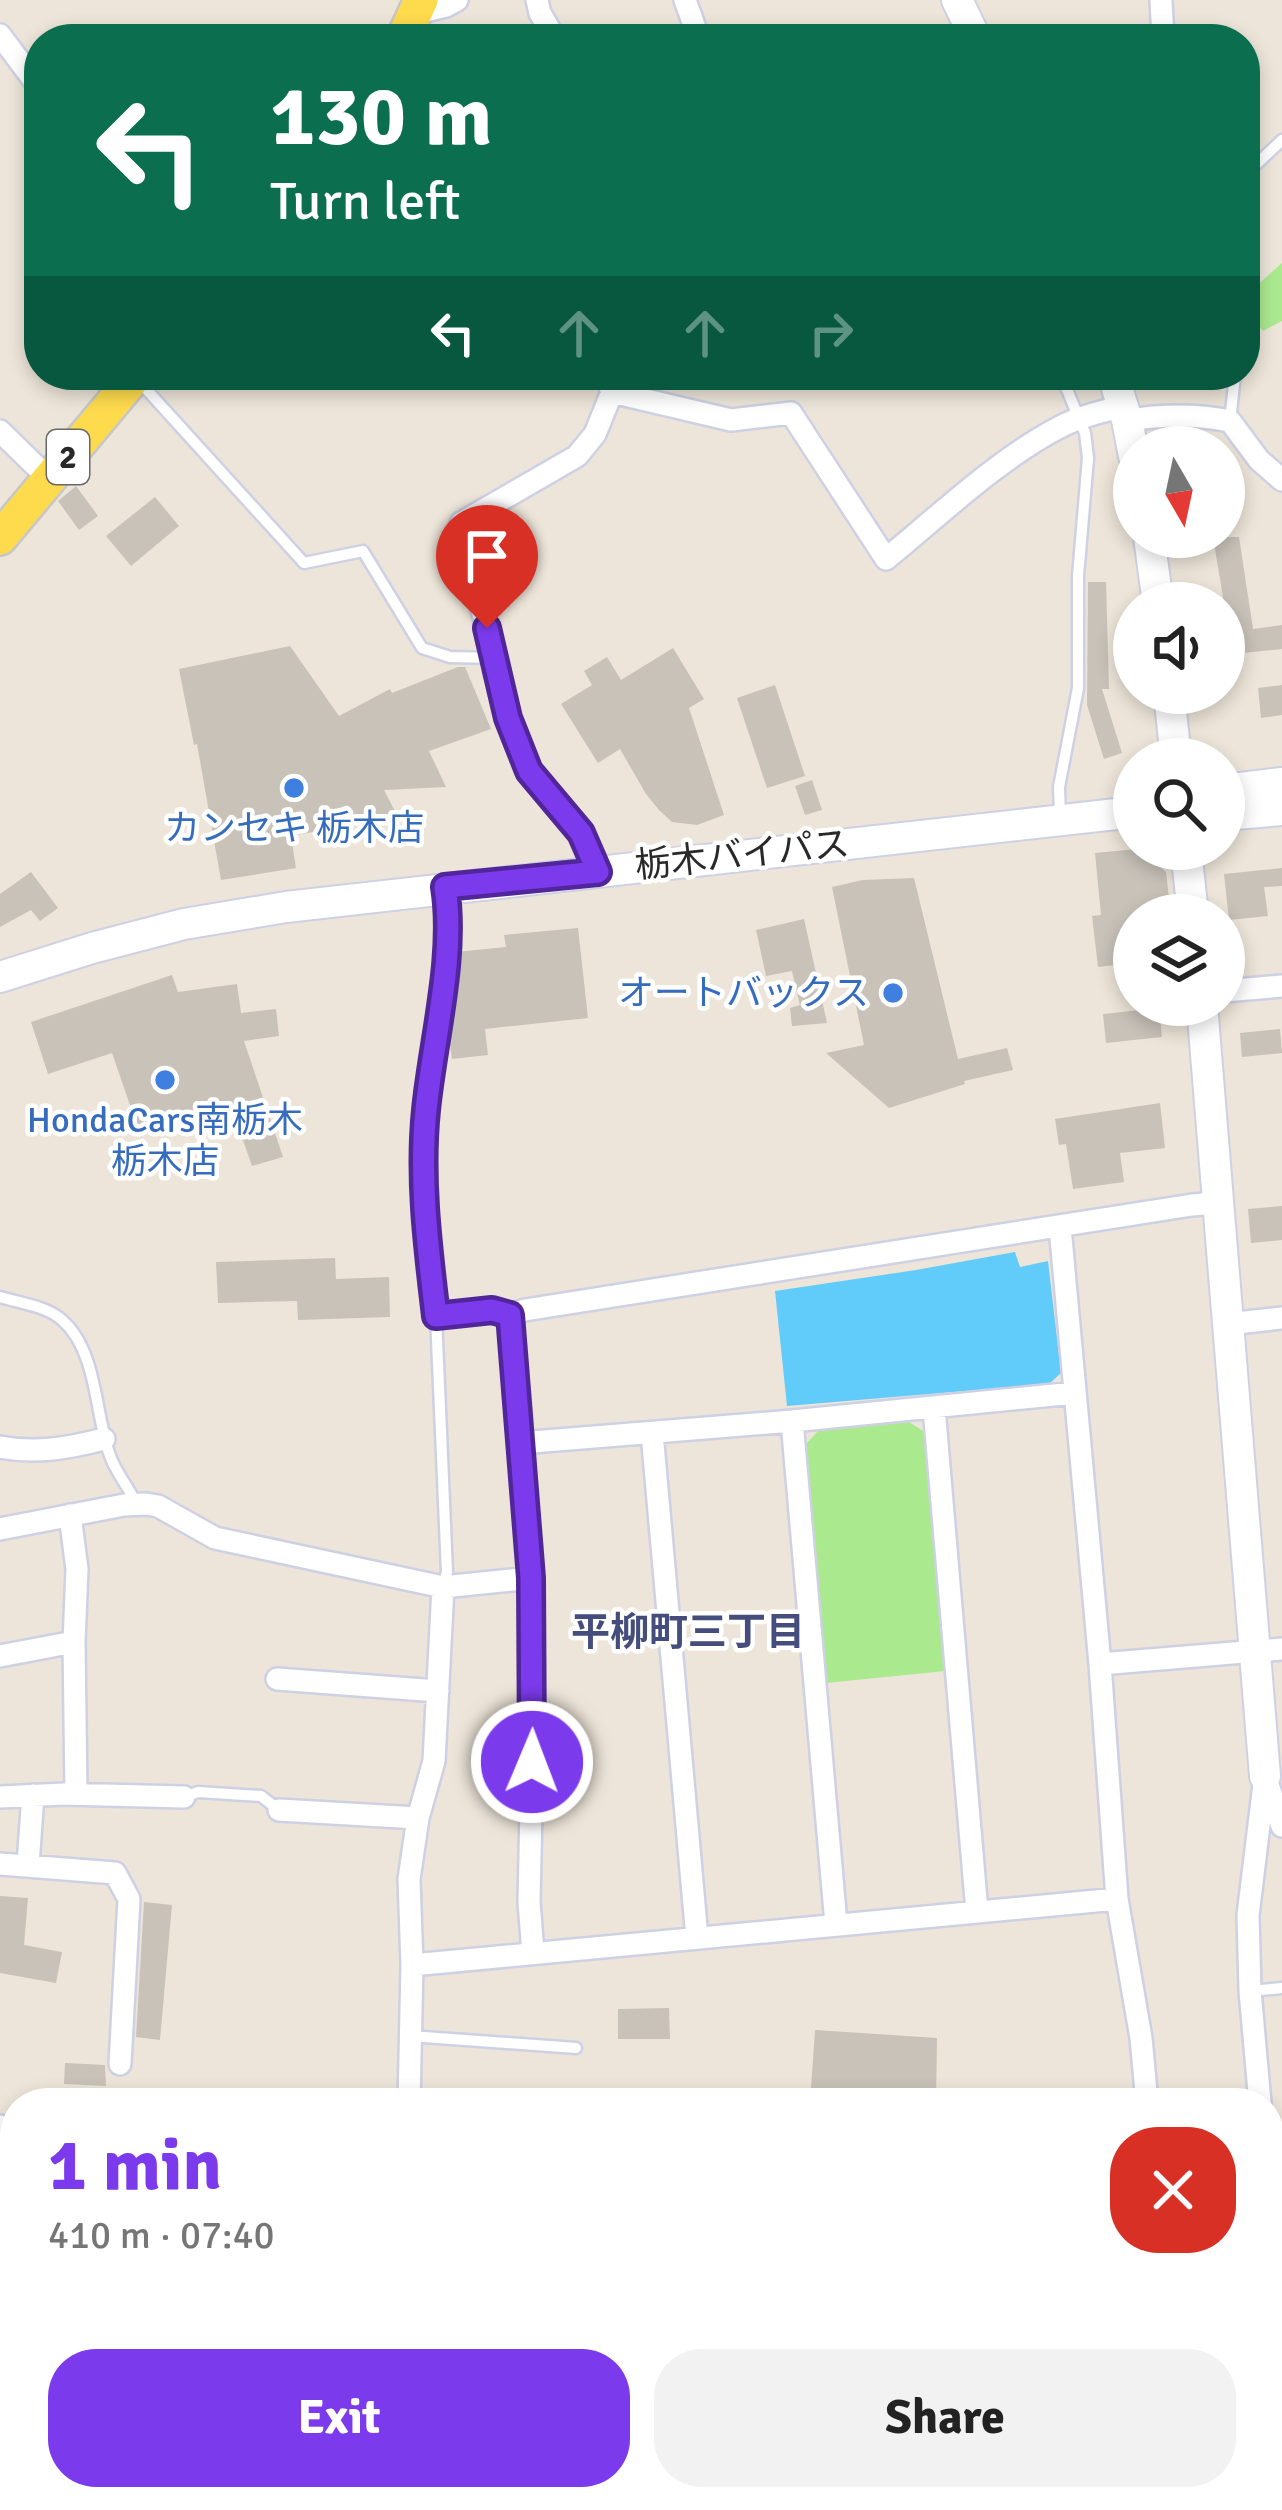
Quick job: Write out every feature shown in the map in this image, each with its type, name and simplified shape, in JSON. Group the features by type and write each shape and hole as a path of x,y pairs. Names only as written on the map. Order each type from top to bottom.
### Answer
{"main road":[{"name":"2","path":"0,538 123,390"},
{"path":"1118,390 1128,426"},
{"path":"1245,787 1282,783"},
{"path":"1245,813 1282,810"},
{"name":"栃木バイパス","path":"0,977 184,924 286,907 1113,814"},
{"path":"1204,1026 1227,1324 1269,1650 1265,1776"}],"street":[{"path":"414,17 457,0"},
{"path":"0,35 24,68"},
{"path":"598,872 581,833 529,771 508,718 478,597 454,544 461,523 577,455 596,434 607,390"},
{"path":"632,390 731,420 790,413 886,559 1003,465 1078,418 1125,413 1230,421 1259,460 1282,480"},
{"path":"0,431 50,479"},
{"path":"1245,989 1282,986"},
{"path":"533,1953 529,1902 531,1578 510,1315 1217,1203"},
{"path":"1060,1227 1117,1899 1146,2088"},
{"path":"1227,1324 1282,1318"},
{"path":"520,1443 1074,1393"},
{"path":"934,1408 977,1912"},
{"path":"792,1421 836,1924"},
{"path":"652,1433 697,1938"},
{"path":"0,1447 25,1452 104,1439"},
{"path":"0,1529 136,1504 158,1506 215,1538 442,1587 531,1578"},
{"path":"70,1515 77,1569 76,1794"},
{"path":"409,2088 409,1879 418,1819 434,1761 442,1587"},
{"path":"0,1656 74,1642"},
{"path":"1100,1664 1269,1650"},
{"path":"277,1679 438,1691"},
{"path":"1265,1776 1282,1826"},
{"path":"1259,2088 1248,1915 1265,1776"},
{"path":"28,1864 33,1795"},
{"path":"0,1797 184,1797"},
{"path":"279,1810 418,1819"},
{"path":"0,1864 115,1873 129,1899 120,2064"},
{"path":"412,1965 1117,1899"}],"lane":[{"path":"1260,161 1282,140"},
{"path":"148,390 304,563 363,551 422,648 450,657 496,658"},
{"path":"1061,820 1059,787 1077,704 1078,576 1088,458 1085,434 1067,390"},
{"path":"1230,421 1233,390"},
{"path":"442,1587 447,1572 436,1316 423,1169 449,926 445,887"},
{"path":"0,1297 63,1321 92,1378 104,1439 136,1504"},
{"path":"436,1316 492,1310 510,1315"},
{"path":"184,1797 198,1792 261,1796 279,1810"},
{"path":"1250,1991 1282,1988"},
{"path":"410,2036 576,2048"}],"green space":[{"path":"1282,263 1282,321 1263,331 1260,327 1260,283"},
{"path":"909,1422 925,1432 945,1671 826,1683 806,1444 818,1431"}],"water":[{"path":"1015,1252 1020,1267 1048,1261 1061,1373 1049,1384 787,1406 775,1291"}],"building":[{"path":"76,486 98,516 79,530 58,501"},
{"path":"155,497 179,526 131,566 106,536"},
{"path":"1216,558 1242,558 1253,629 1282,625 1282,649 1245,653 1245,582 1220,582"},
{"path":"1088,582 1106,582 1109,689 1102,689 1117,738 1113,738 1113,756 1104,759 1087,705"},
{"path":"290,646 339,716 390,689 392,693 465,667 491,729 429,751 446,787 384,790 398,817 291,836 296,868 221,880 179,669"},
{"path":"673,648 704,699 689,708 724,815 697,825 672,822 659,810 620,749 598,763 561,704 592,685 584,671 607,657 621,680"},
{"path":"775,685 805,776 767,788 737,698"},
{"path":"1282,685 1282,715 1261,718 1258,688"},
{"path":"812,780 822,810 805,815 795,786"},
{"path":"1113,851 1113,870 1164,870 1169,894 1113,894 1113,965 1098,967 1092,916 1101,915 1095,853"},
{"path":"1282,868 1282,886 1264,887 1268,916 1245,918 1245,894 1226,894 1224,874"},
{"path":"31,872 58,908 40,921 31,910 0,927 0,894"},
{"name":"オートバックス","path":"914,878 958,1059 1007,1048 1013,1070 964,1081 889,1108 826,1053 864,1045 832,887"},
{"path":"804,919 827,1023 792,1026 790,1008 800,1005 792,971 766,976 756,930"},
{"path":"578,928 588,1018 485,1029 488,1055 452,1059 447,1024 456,952 506,947 504,935"},
{"path":"172,975 178,992 237,984 241,1013 276,1009 279,1036 244,1041 283,1157 252,1166 230,1103 140,1134 112,1053 48,1074 31,1022"},
{"path":"1113,1013 1113,1026 1161,1026 1162,1037 1106,1043 1103,1014"},
{"path":"1280,1029 1282,1053 1242,1057 1240,1033"},
{"path":"1160,1103 1165,1148 1120,1153 1124,1182 1073,1189 1066,1144 1059,1145 1055,1119"},
{"path":"1282,1206 1282,1240 1251,1243 1248,1209"},
{"path":"335,1258 336,1279 389,1277 390,1317 298,1320 297,1301 218,1303 216,1262"},
{"path":"0,1896 28,1898 24,1945 62,1952 56,1983 0,1973"},
{"path":"144,1902 172,1905 160,2040 136,2037"},
{"path":"669,2008 670,2039 618,2039 618,2009"},
{"path":"815,2030 937,2038 936,2088 811,2088"},
{"path":"65,2063 105,2065 106,2086 64,2084"}],"place":[{"name":"カンセキ 栃木店","path":"294,788"},
{"name":"オートバックス","path":"893,993"},
{"name":"HondaCars南栃木 栃木店","path":"165,1080"}],"district":[{"name":"平柳町三丁目","path":"688,1632"}],"route":[{"path":"487,628 508,718 529,771 581,833 598,872 445,887 449,926 426,1112 424,1200 436,1316 492,1310 510,1315 531,1578 532,1762"}]}
